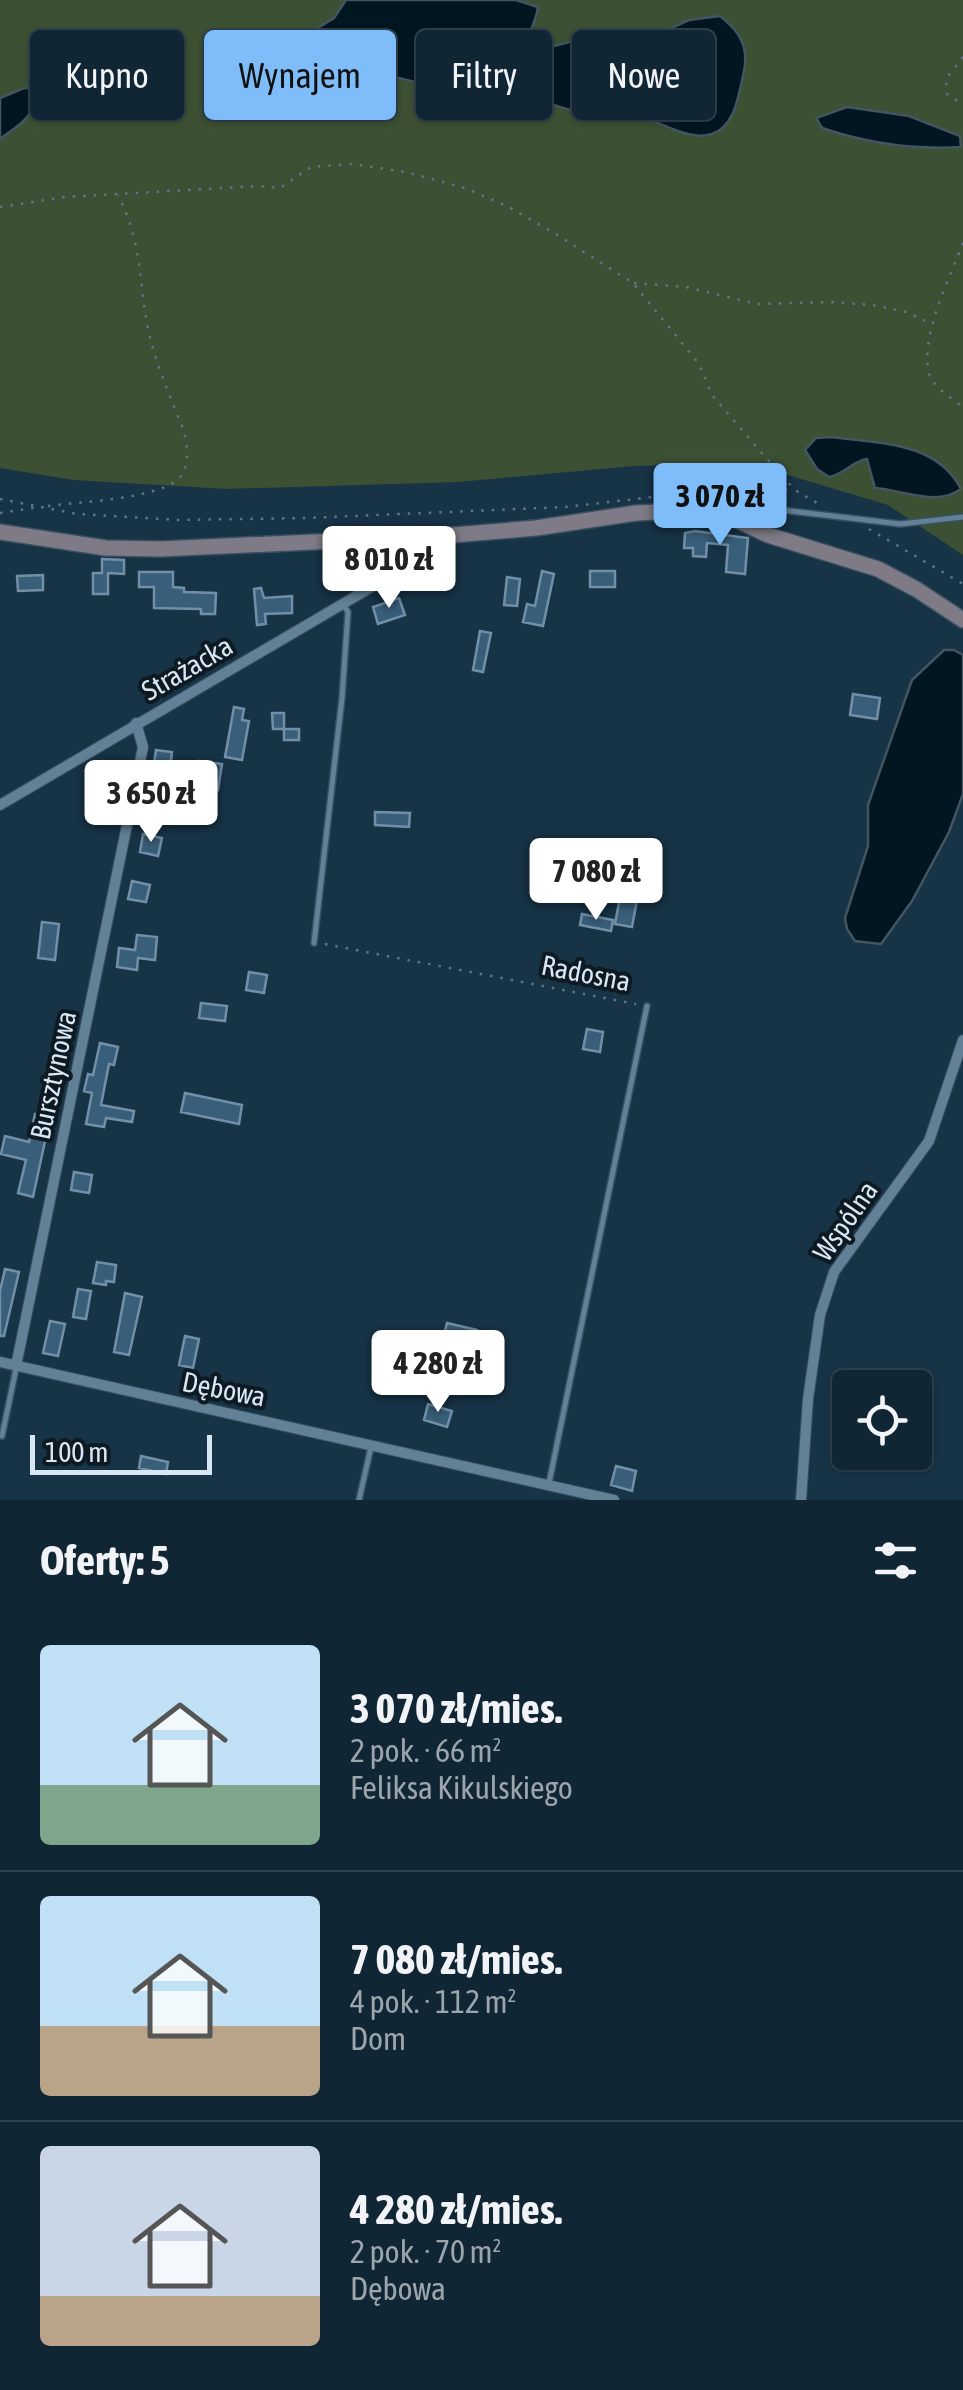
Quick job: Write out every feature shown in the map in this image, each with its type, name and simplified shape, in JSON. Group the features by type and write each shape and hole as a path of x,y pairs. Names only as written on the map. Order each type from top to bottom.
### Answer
{"main road":[{"path":"0,532 106,548 161,549 440,536 667,510 700,510 734,518 768,535 878,569 963,620"}],"street":[{"name":"Strażacka","path":"0,805 438,548 440,536"},
{"name":"Bursztynowa","path":"16,1366 143,747 136,723"},
{"name":"Wspólna","path":"801,1500 815,1348 820,1315 834,1272 929,1142 963,1040"},
{"name":"Dębowa","path":"0,1362 614,1500"}],"lane":[{"path":"734,518 748,509 765,508 900,524 963,517"},
{"path":"314,942 342,698 348,612 343,603"},
{"name":"Radosna","path":"548,1485 648,1006"},
{"name":"Bursztynowa","path":"2,1436 16,1366"},
{"path":"360,1500 371,1444"}],"path":[{"path":"963,57 946,79 947,94 963,104"},
{"path":"0,207 118,194 280,188 311,167 352,164 406,172 465,188 507,206 632,283 699,364 712,395 795,490 900,545 963,584"},
{"path":"0,513 157,491 174,484 184,472 184,430 148,330 142,267 130,220 118,194"},
{"path":"963,243 932,324 929,373 935,384 963,407"},
{"path":"632,283 686,287 757,304 829,302 872,306 907,312 932,324"},
{"path":"0,499 121,518 306,518 566,508 724,488 795,490"},
{"name":"Radosna","path":"314,942 648,1006"}],"green space":[{"path":"0,0 963,0 963,555 888,505 748,463 634,466 458,482 227,489 73,480 0,468"}],"water":[{"path":"346,0 516,0 538,7 531,30 416,30 416,82 396,78 396,30 314,30 334,18"},
{"path":"720,16 742,42 745,57 731,118 720,130 703,136 648,120 715,120 715,30 667,30 689,20"},
{"path":"572,41 572,110 552,103 552,46"},
{"path":"30,88 30,113 0,139 0,98"},
{"path":"847,107 909,116 960,136 961,147 925,148 874,142 822,128 816,118"},
{"path":"816,438 886,443 921,453 937,461 961,489 930,497 875,488 867,459 829,477 817,469 805,450"},
{"path":"944,650 963,655 963,794 949,832 912,901 881,944 855,941 845,918 868,846 868,805 912,680"}],"building":[{"path":"685,533 748,538 745,574 726,572 728,545 707,543 706,557 693,556 693,548 684,548"},
{"path":"102,559 124,560 124,574 108,573 108,594 93,594 93,573 102,573"},
{"path":"542,571 554,574 543,626 523,622 527,604 535,606"},
{"path":"590,571 615,571 615,587 590,587"},
{"path":"139,572 173,572 173,587 184,588 184,592 216,593 215,614 201,614 201,609 154,608 154,587 139,587"},
{"path":"43,575 43,590 18,591 17,576"},
{"path":"507,577 520,579 517,606 504,605"},
{"path":"261,588 264,598 292,596 292,613 265,614 266,624 257,625 254,589"},
{"path":"399,598 405,615 378,624 373,607"},
{"path":"480,631 491,633 483,672 473,670"},
{"path":"853,694 880,698 877,719 850,715"},
{"path":"234,707 244,709 242,720 249,721 242,760 225,757"},
{"path":"272,713 284,713 284,729 273,729"},
{"path":"284,729 299,729 299,740 284,740"},
{"path":"156,750 172,752 170,770 174,771 169,794 153,790"},
{"path":"198,761 222,764 218,790 194,787"},
{"path":"375,812 410,813 409,827 375,825"},
{"path":"143,834 162,838 158,856 140,852"},
{"path":"132,881 150,885 146,902 128,899"},
{"path":"620,897 637,900 632,927 615,924"},
{"path":"582,914 613,920 611,931 580,925"},
{"path":"42,922 59,924 55,960 38,958"},
{"path":"137,935 157,937 155,960 138,958 137,970 117,967 119,948 135,950"},
{"path":"249,972 267,975 264,993 246,990"},
{"path":"201,1003 227,1006 225,1021 199,1018"},
{"path":"587,1029 603,1032 600,1052 583,1049"},
{"path":"100,1043 118,1047 114,1065 109,1064 101,1105 134,1111 132,1122 106,1118 104,1127 86,1124 92,1093 84,1091 88,1074 93,1075"},
{"path":"185,1093 242,1105 239,1124 181,1112"},
{"path":"35,1114 50,1118 33,1197 18,1193 26,1160 1,1154 5,1136 29,1142"},
{"path":"74,1172 92,1175 89,1193 71,1190"},
{"path":"97,1262 116,1265 114,1282 93,1283"},
{"path":"5,1269 19,1272 4,1336 0,1336 0,1291"},
{"path":"78,1289 91,1291 86,1319 73,1317"},
{"path":"125,1293 142,1297 129,1355 114,1352"},
{"path":"50,1321 65,1324 58,1356 43,1353"},
{"path":"447,1323 477,1330 473,1346 443,1338"},
{"path":"185,1336 199,1339 193,1368 179,1365"},
{"path":"428,1404 452,1411 447,1427 424,1420"},
{"path":"141,1456 168,1462 166,1474 139,1468"},
{"path":"616,1466 636,1471 632,1491 611,1485"}]}
